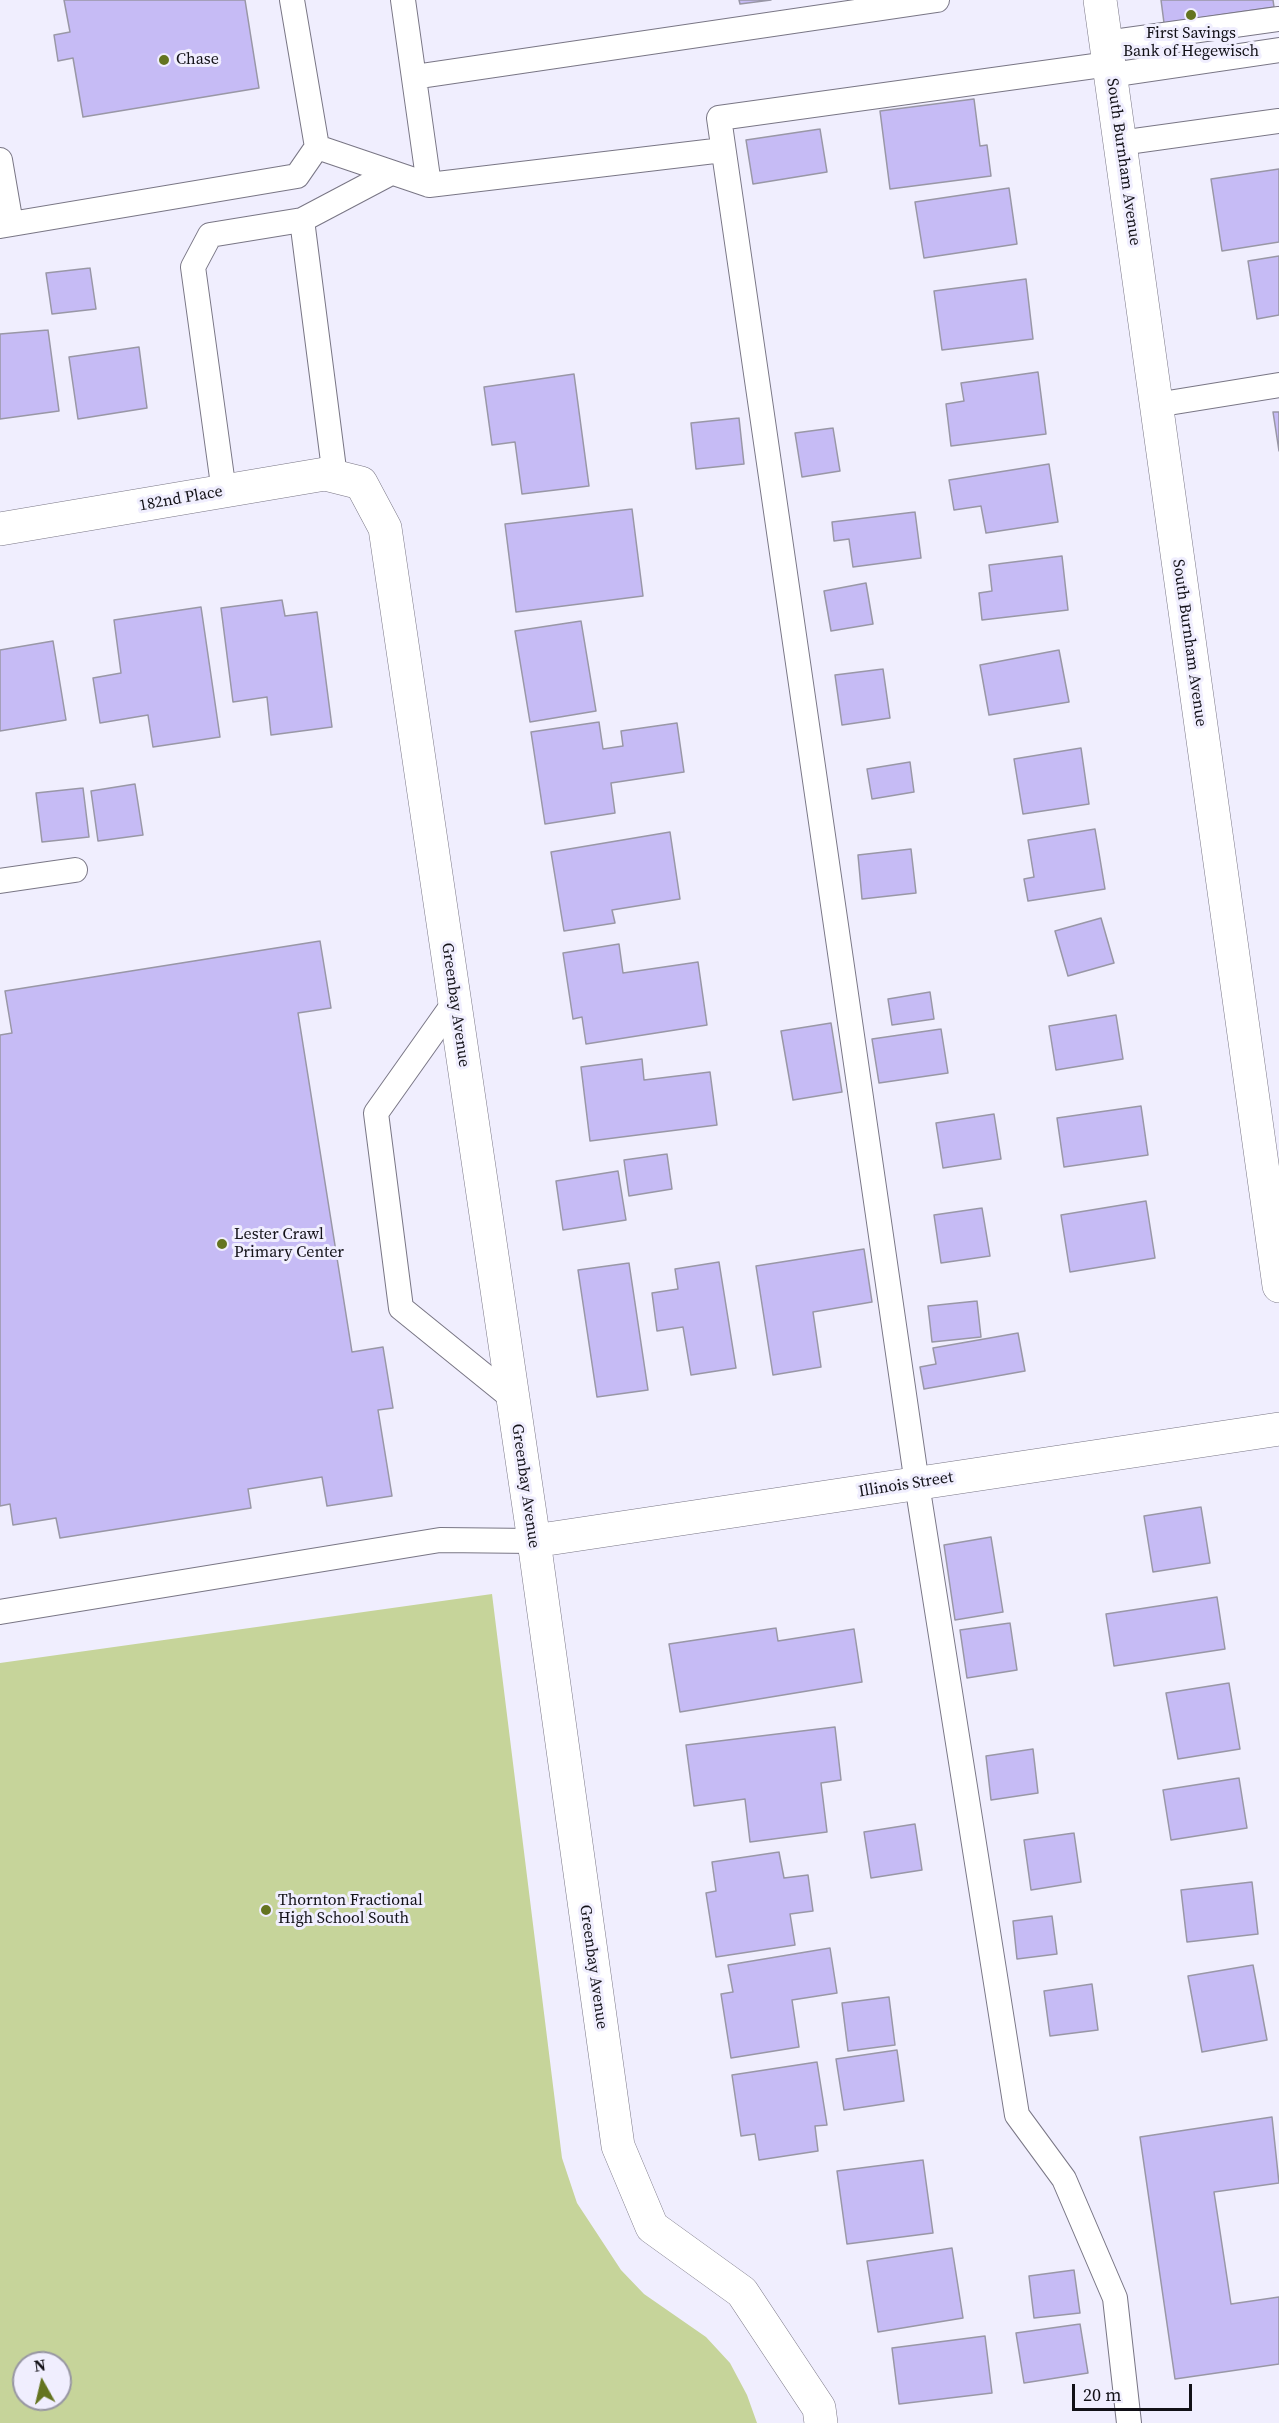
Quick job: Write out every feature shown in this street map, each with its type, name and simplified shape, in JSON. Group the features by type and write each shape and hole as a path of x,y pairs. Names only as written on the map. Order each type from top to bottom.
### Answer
{"street":[{"name":"South Burnham Avenue","path":"1101,0 1279,1286"},
{"name":"182nd Place","path":"0,529 325,474 348,480"},
{"name":"Greenbay Avenue","path":"348,480 385,528 534,1541 618,2146 652,2227 742,2292 819,2408 821,2423"},
{"name":"Illinois Street","path":"534,1541 1279,1429"}],"lane":[{"path":"0,160 5,225 297,176 317,147 292,0"},
{"path":"403,0 429,185"},
{"path":"414,77 820,9 937,0"},
{"path":"1109,60 1279,19"},
{"path":"1129,2423 1115,2298 1064,2179 1017,2115 917,1484 718,118 1109,60 1279,50"},
{"path":"1120,143 1279,121"},
{"path":"317,147 429,185 723,150"},
{"path":"224,492 194,267 210,235 302,220 391,173"},
{"path":"302,220 348,480"},
{"path":"1156,405 1279,385"},
{"path":"0,881 75,870"},
{"path":"454,1003 376,1113 401,1308 512,1398"},
{"path":"0,1612 440,1540 534,1541"}],"green space":[{"name":"Thornton Fractional High School South","path":"492,1594 562,2158 577,2203 621,2270 644,2294 706,2337 730,2363 747,2395 757,2423 0,2423 0,1663"}],"building":[{"name":"Chase","path":"64,0 245,0 259,88 83,117 73,58 58,61 54,35 70,32"},
{"path":"739,0 771,0 740,4"},
{"name":"First Savings Bank of Hegewisch","path":"1161,0 1273,0 1274,7 1164,23"},
{"path":"974,99 980,146 987,145 991,176 890,189 880,111"},
{"path":"820,129 827,172 753,184 746,140"},
{"path":"1279,169 1279,242 1222,251 1211,179"},
{"path":"1009,188 1017,244 924,258 915,202"},
{"path":"1279,256 1279,315 1257,319 1248,261"},
{"path":"90,268 96,309 52,314 46,273"},
{"path":"1026,279 1033,339 942,350 934,291"},
{"path":"48,330 59,411 0,419 0,334"},
{"path":"139,347 147,408 78,419 69,357"},
{"path":"1038,372 1046,434 951,446 946,404 964,401 961,383"},
{"path":"574,374 589,486 522,494 515,442 492,445 484,387"},
{"path":"1273,412 1279,412 1279,451"},
{"path":"739,418 744,464 696,469 691,423"},
{"path":"833,428 840,471 802,477 795,433"},
{"path":"1049,464 1058,522 986,533 981,506 954,510 949,480"},
{"path":"632,509 643,596 516,612 505,524"},
{"path":"915,512 921,558 853,567 849,539 834,541 832,522"},
{"path":"1062,556 1068,610 982,620 979,593 992,591 989,565"},
{"path":"866,583 873,624 831,631 824,591"},
{"path":"282,600 285,616 317,612 332,727 271,735 267,697 233,702 221,608"},
{"path":"201,607 220,737 153,747 148,715 100,723 93,678 121,673 114,620"},
{"path":"581,621 596,711 530,722 515,631"},
{"path":"53,641 66,720 0,731 0,650"},
{"path":"1059,650 1069,702 989,715 980,665"},
{"path":"883,669 890,718 842,725 835,675"},
{"path":"599,722 603,749 623,746 621,731 677,723 684,772 611,783 615,813 545,824 531,732"},
{"path":"1081,748 1089,804 1023,814 1014,759"},
{"path":"910,762 914,792 872,799 867,769"},
{"path":"135,784 143,835 98,841 91,791"},
{"path":"83,788 89,837 42,842 36,793"},
{"path":"1095,829 1105,889 1028,901 1024,879 1034,877 1028,840"},
{"path":"670,832 680,899 612,910 615,923 564,931 551,852"},
{"path":"911,849 916,893 862,899 858,855"},
{"path":"1101,918 1114,963 1068,976 1055,931"},
{"path":"320,941 331,1008 298,1013 352,1352 383,1347 393,1408 378,1410 392,1496 327,1506 322,1477 248,1489 251,1508 60,1538 56,1518 13,1525 10,1504 0,1506 0,1035 12,1033 5,991"},
{"path":"619,944 623,973 698,962 707,1025 586,1044 582,1017 573,1019 563,953"},
{"path":"930,992 934,1019 892,1025 888,999"},
{"path":"1116,1015 1123,1059 1056,1070 1049,1026"},
{"path":"831,1023 842,1092 793,1100 781,1031"},
{"path":"941,1029 948,1073 879,1083 872,1039"},
{"path":"642,1059 644,1080 710,1072 717,1125 590,1141 581,1067"},
{"path":"1141,1106 1148,1155 1064,1167 1057,1118"},
{"path":"994,1114 1001,1159 943,1168 936,1123"},
{"path":"667,1154 672,1189 629,1196 624,1160"},
{"path":"618,1171 626,1220 563,1230 556,1181"},
{"path":"1146,1201 1155,1258 1070,1272 1061,1215"},
{"path":"982,1208 990,1256 941,1263 934,1215"},
{"path":"864,1249 872,1302 813,1312 821,1367 773,1375 756,1266"},
{"path":"719,1262 736,1368 691,1375 683,1327 657,1331 652,1293 678,1289 675,1269"},
{"path":"629,1263 648,1390 597,1397 578,1270"},
{"path":"977,1301 981,1337 932,1342 928,1306"},
{"path":"1018,1333 1025,1371 924,1389 920,1367 936,1364 933,1348"},
{"path":"1201,1507 1210,1563 1153,1572 1144,1516"},
{"path":"991,1537 1003,1612 955,1620 944,1545"},
{"path":"1217,1597 1225,1649 1114,1666 1106,1614"},
{"path":"1010,1623 1017,1670 967,1678 960,1630"},
{"path":"776,1628 778,1641 854,1629 862,1682 680,1712 669,1644"},
{"path":"1229,1683 1240,1749 1178,1759 1166,1693"},
{"path":"835,1727 841,1780 821,1783 827,1832 750,1842 745,1799 694,1806 686,1745"},
{"path":"1033,1749 1038,1793 991,1800 986,1756"},
{"path":"1239,1778 1247,1828 1171,1840 1163,1790"},
{"path":"915,1824 922,1870 871,1878 864,1832"},
{"path":"1074,1833 1081,1882 1031,1890 1024,1840"},
{"path":"779,1852 784,1878 808,1875 813,1911 790,1914 795,1945 716,1957 706,1893 716,1891 712,1862"},
{"path":"1252,1882 1258,1934 1187,1942 1181,1890"},
{"path":"1052,1916 1057,1954 1017,1959 1013,1921"},
{"path":"830,1948 837,1993 792,2000 799,2047 731,2058 721,1994 733,1992 728,1965"},
{"path":"1253,1965 1267,2040 1202,2052 1188,1976"},
{"path":"1092,1984 1098,2030 1050,2036 1044,1991"},
{"path":"889,1997 895,2045 848,2051 842,2003"},
{"path":"897,2050 904,2101 844,2110 836,2059"},
{"path":"817,2062 827,2125 815,2126 818,2151 759,2160 755,2134 741,2136 732,2075"},
{"path":"1272,2117 1279,2183 1214,2192 1231,2304 1279,2297 1279,2364 1175,2379 1140,2137"},
{"path":"923,2160 933,2233 847,2244 837,2171"},
{"path":"952,2248 963,2318 878,2332 867,2261"},
{"path":"1074,2270 1080,2313 1034,2318 1029,2276"},
{"path":"1080,2324 1088,2373 1024,2383 1016,2333"},
{"path":"985,2336 992,2393 899,2404 892,2348"}],"place":[{"name":"First Savings Bank of Hegewisch","path":"1191,15"},
{"name":"Chase","path":"164,60"},
{"name":"Lester Crawl Primary Center","path":"222,1244"},
{"name":"Thornton Fractional High School South","path":"266,1910"}]}
